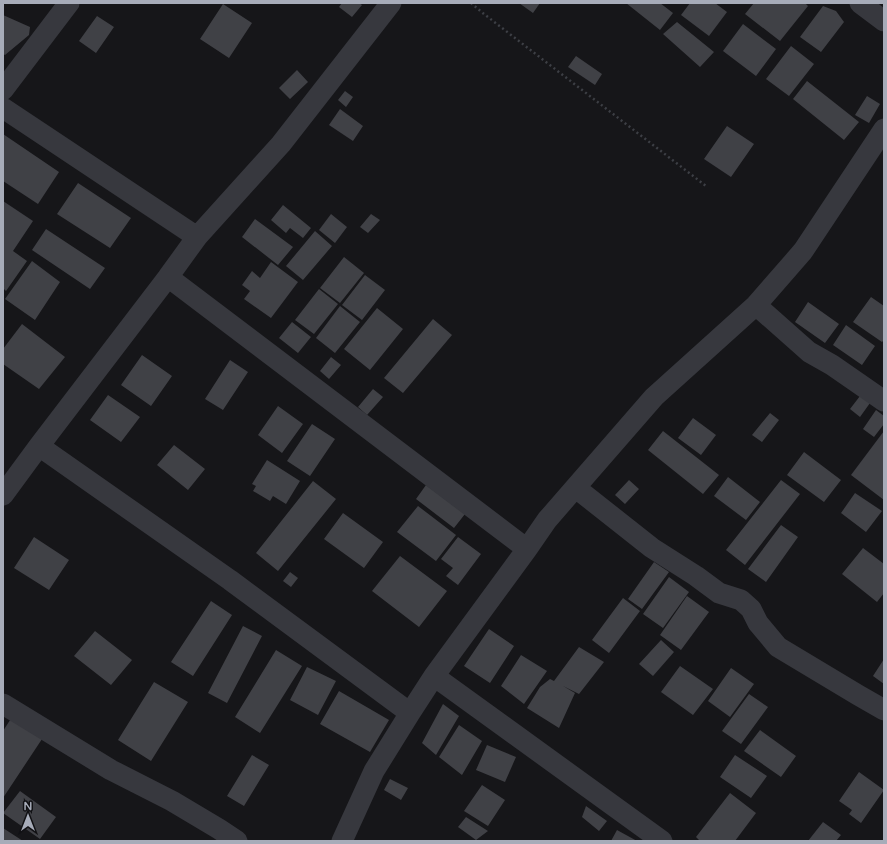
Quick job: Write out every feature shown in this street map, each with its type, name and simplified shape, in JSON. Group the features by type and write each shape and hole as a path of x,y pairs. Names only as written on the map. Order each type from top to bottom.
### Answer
{"street":[{"path":"3,90 69,3"},
{"path":"3,495 38,446 197,237 281,144 391,3"},
{"path":"860,3 884,21"},
{"path":"3,108 197,237"},
{"path":"342,841 374,771 410,713 434,676 547,520 654,397 756,306 803,251 884,129"},
{"path":"168,277 527,549"},
{"path":"756,306 809,352 832,364 884,401"},
{"path":"38,446 230,580 410,713"},
{"path":"576,488 652,548 696,576 719,593 741,600 751,609 758,623 778,647 884,710"},
{"path":"434,676 662,841"},
{"path":"3,704 111,770 172,801 236,841"}],"path":[{"path":"471,3 706,186"}],"building":[{"path":"342,3 359,3 362,5 352,17 339,7"},
{"path":"519,3 540,3 533,13"},
{"path":"626,3 660,3 673,13 660,30"},
{"path":"690,3 715,3 727,12 709,36 681,15"},
{"path":"754,3 805,3 808,6 780,41 745,14"},
{"path":"223,4 252,23 229,58 200,39"},
{"path":"823,6 836,11 844,22 821,52 800,37"},
{"path":"3,15 30,27 29,35 5,55 3,54"},
{"path":"97,16 114,27 96,53 79,41"},
{"path":"677,22 714,52 700,67 663,34"},
{"path":"743,24 776,49 756,76 723,51"},
{"path":"791,46 814,64 789,96 766,79"},
{"path":"576,56 602,74 595,85 568,67"},
{"path":"297,70 308,82 290,99 279,88"},
{"path":"807,81 859,122 844,140 793,99"},
{"path":"345,91 353,97 346,107 338,100"},
{"path":"867,96 880,104 869,123 855,115"},
{"path":"340,109 363,126 353,141 329,125"},
{"path":"727,126 754,144 731,177 704,159"},
{"path":"3,134 59,172 38,204 3,181"},
{"path":"78,183 131,218 110,248 57,214"},
{"path":"3,201 33,221 13,251 27,261 6,291 3,288"},
{"path":"283,205 311,228 303,238 290,228 286,233 271,220"},
{"path":"331,214 347,227 335,243 319,230"},
{"path":"371,214 380,220 368,233 360,227"},
{"path":"255,219 293,247 278,265 242,237"},
{"path":"46,229 105,268 90,289 32,250"},
{"path":"315,231 332,246 303,280 286,266"},
{"path":"344,257 364,273 340,303 320,288"},
{"path":"32,261 60,282 35,320 5,299"},
{"path":"271,262 298,282 271,318 244,299 250,291 242,285 252,271 260,278"},
{"path":"365,275 385,290 362,320 342,305"},
{"path":"319,289 338,304 314,334 295,320"},
{"path":"871,297 884,306 884,340 882,342 853,322"},
{"path":"808,302 839,324 825,343 795,322"},
{"path":"340,306 360,322 335,353 316,338"},
{"path":"377,308 403,329 370,370 344,349"},
{"path":"433,319 452,335 403,393 384,378"},
{"path":"292,322 311,337 298,353 279,338"},
{"path":"22,324 65,357 39,389 3,364 3,349"},
{"path":"846,325 875,346 862,365 833,345"},
{"path":"142,355 172,376 151,406 121,385"},
{"path":"331,357 341,365 329,379 320,371"},
{"path":"230,360 248,372 223,410 205,399"},
{"path":"373,389 383,397 367,415 358,407"},
{"path":"108,395 140,417 121,442 90,420"},
{"path":"860,396 870,403 860,417 850,409"},
{"path":"278,406 303,424 282,453 258,435"},
{"path":"876,410 884,416 884,424 874,437 863,429"},
{"path":"770,413 779,420 762,442 752,435"},
{"path":"693,418 716,435 701,455 678,438"},
{"path":"312,424 335,439 310,476 287,461"},
{"path":"663,431 719,475 703,494 648,450"},
{"path":"884,431 884,500 851,475"},
{"path":"174,445 205,469 188,490 157,465"},
{"path":"804,452 841,480 824,502 787,475"},
{"path":"267,460 300,481 286,504 273,496 270,501 253,491 256,486 252,484"},
{"path":"728,477 760,502 746,520 714,496"},
{"path":"629,480 639,489 625,504 615,495"},
{"path":"781,480 800,494 745,565 726,550"},
{"path":"313,481 336,499 278,571 256,553"},
{"path":"426,485 465,514 454,528 416,499"},
{"path":"855,493 882,511 866,532 841,513"},
{"path":"418,506 456,535 436,561 397,532"},
{"path":"343,513 383,542 364,568 324,539"},
{"path":"781,525 798,537 766,582 748,569"},
{"path":"34,537 69,560 49,590 14,568"},
{"path":"458,537 481,554 458,585 446,576 453,568 441,559"},
{"path":"863,548 884,564 884,593 877,602 842,574"},
{"path":"400,556 447,591 419,627 372,591"},
{"path":"654,562 669,572 642,609 628,599"},
{"path":"290,572 298,578 291,587 283,581"},
{"path":"669,577 689,592 663,628 643,614"},
{"path":"687,596 709,612 681,650 660,635"},
{"path":"623,598 640,611 609,653 592,640"},
{"path":"211,601 232,615 193,676 171,662"},
{"path":"243,626 262,636 227,703 208,693"},
{"path":"489,629 514,646 490,683 464,666"},
{"path":"95,631 132,660 111,685 74,656"},
{"path":"661,640 674,652 653,676 639,664"},
{"path":"579,647 604,662 579,694 563,686 575,693 559,728 527,708 540,687 550,679 554,681"},
{"path":"276,650 302,666 260,733 235,717"},
{"path":"521,655 547,671 524,704 501,686"},
{"path":"884,659 884,684 873,676"},
{"path":"680,666 713,689 693,715 661,692"},
{"path":"307,667 336,681 318,715 290,700"},
{"path":"731,668 754,684 730,717 708,701"},
{"path":"154,682 188,702 151,761 118,740"},
{"path":"339,691 389,720 370,752 320,724"},
{"path":"749,694 768,707 741,744 722,731"},
{"path":"443,704 459,716 436,755 422,743"},
{"path":"12,717 44,736 3,798 3,731"},
{"path":"459,725 482,741 462,775 439,757"},
{"path":"760,730 796,756 781,777 744,751"},
{"path":"487,745 516,757 505,782 476,770"},
{"path":"252,755 269,765 244,806 227,796"},
{"path":"735,755 767,776 751,798 720,777"},
{"path":"859,772 884,790 861,823 849,814 852,810 839,801"},
{"path":"390,779 408,788 401,800 384,790"},
{"path":"482,785 505,800 488,826 464,811"},
{"path":"20,791 56,817 40,839 3,813"},
{"path":"730,793 756,813 735,841 700,841 696,837"},
{"path":"586,806 607,821 599,831 582,817"},
{"path":"466,817 488,831 476,840 458,827"},
{"path":"823,822 841,835 836,841 808,841"},
{"path":"3,828 23,841 3,841"},
{"path":"617,830 637,841 611,841"}]}
